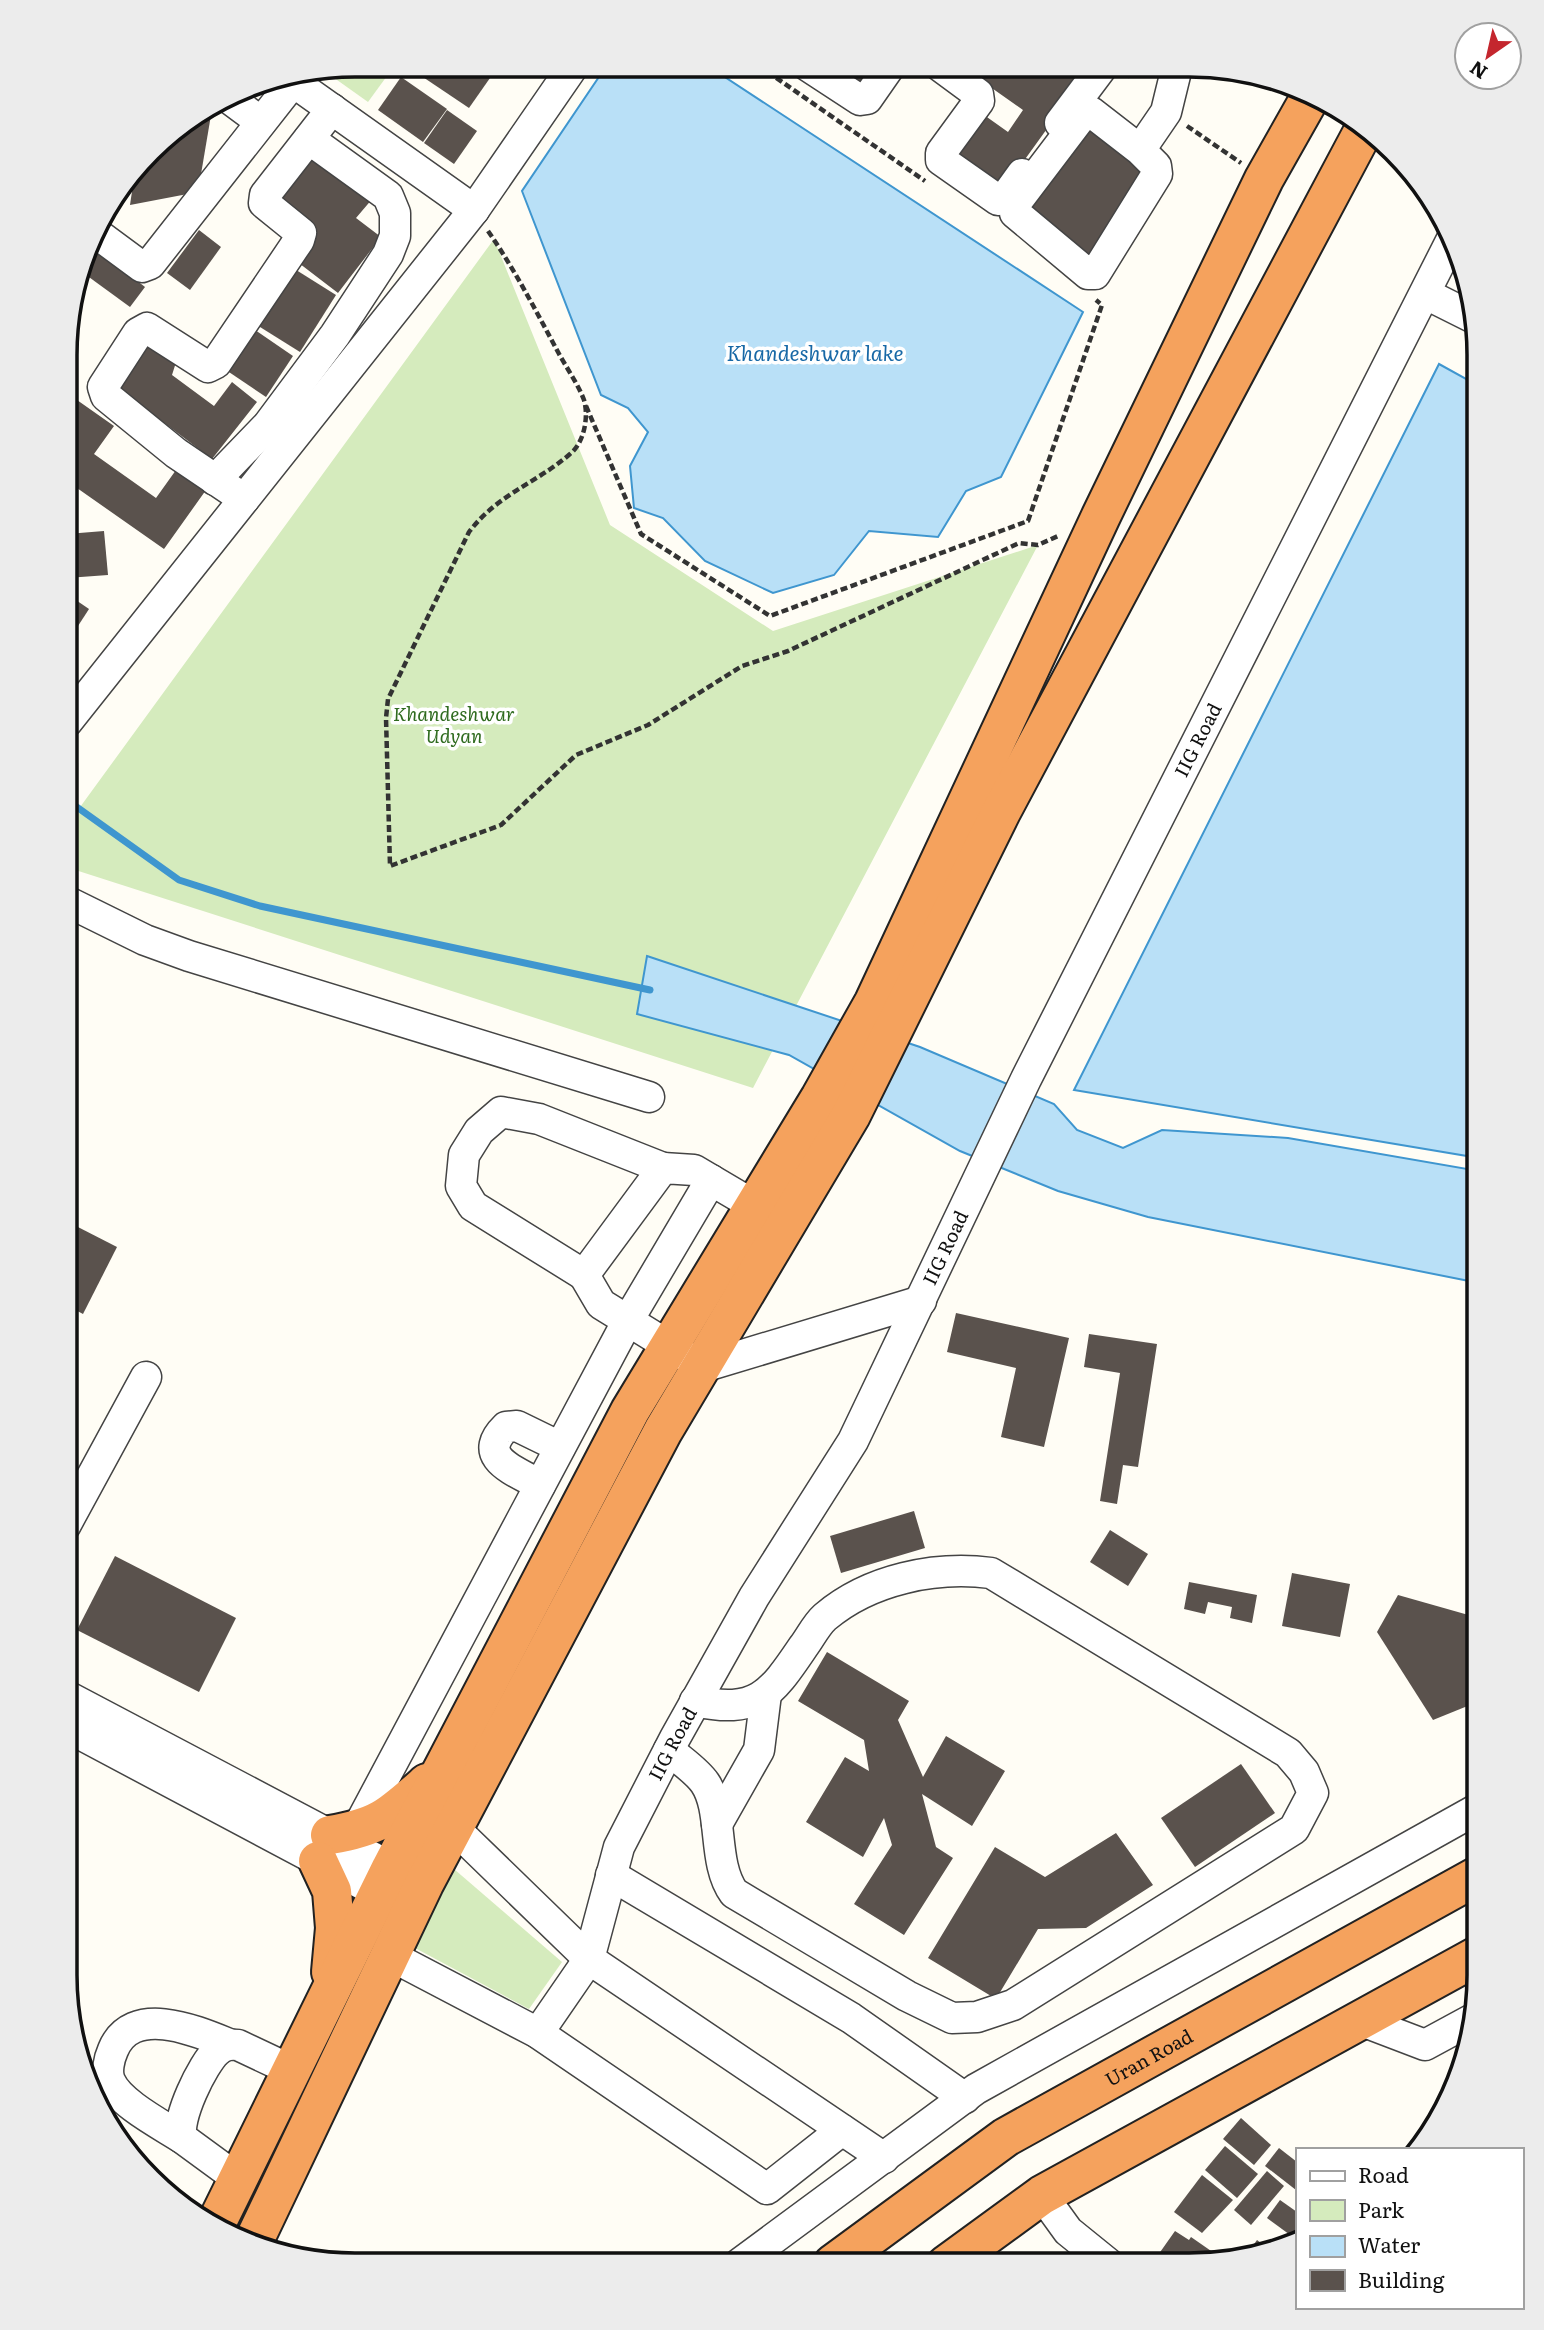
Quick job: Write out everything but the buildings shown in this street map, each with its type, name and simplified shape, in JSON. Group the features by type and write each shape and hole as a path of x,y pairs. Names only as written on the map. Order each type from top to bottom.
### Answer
{"highway":[{"path":"888,1010 1101,516 1264,179 1307,103"},
{"path":"219,2218 330,1991 401,1889 455,1829 663,1431 703,1367 836,1107 1001,812 1360,136"},
{"path":"257,2235 391,1956 401,1889 444,1767 629,1411 755,1206 836,1107"},
{"path":"330,1991 335,1928 332,1891 334,1842 367,1829 399,1808 444,1767"},
{"name":"Uran Road","path":"848,2253 1006,2137 1467,1882"},
{"path":"961,2253 1042,2195 1467,1962"}],"street":[{"path":"77,709 474,210 566,77"},
{"path":"825,77 860,100 867,99 882,77"},
{"path":"955,77 978,94 979,101 941,153 941,160 998,200 1004,199 1095,77"},
{"path":"1140,150 1166,112 1175,77"},
{"path":"295,83 474,210"},
{"path":"103,238 142,267 150,264 261,122 285,86"},
{"path":"237,104 261,122"},
{"path":"244,499 176,453 106,396 103,387 138,332 147,328 208,367 216,363 299,240 301,233 264,202 265,195 332,109"},
{"path":"1091,112 1140,150 1156,166 1157,174 1095,274 1088,274 1016,212 1015,204 1084,113 1091,112"},
{"path":"215,480 268,425 335,335 388,254 395,236 395,213 388,195 309,139"},
{"name":"IIG Road","path":"538,2033 589,1959 619,1847 695,1701 754,1597 853,1441 1026,1079 1447,251"},
{"path":"1426,294 1464,313"},
{"path":"77,906 145,940 189,956 649,1097"},
{"path":"755,1206 694,1170 663,1168 539,1119 501,1112 479,1131 464,1155 461,1186 472,1206 584,1275 600,1304 703,1367 921,1301"},
{"path":"584,1275 663,1168"},
{"path":"334,1842 540,1485 627,1322 710,1180"},
{"path":"77,1504 146,1377"},
{"path":"540,1485 500,1461 493,1451 494,1443 506,1427 517,1426 560,1447"},
{"path":"669,1750 706,1783 717,1824 723,1873 734,1892 907,1996 952,2018 977,2017 1013,2005 1294,1829 1306,1811 1313,1793 1304,1772 1288,1753 991,1573 956,1569 889,1583 850,1598 823,1619 766,1694 744,1706 725,1707 695,1701"},
{"path":"717,1824 759,1750 766,1694"},
{"path":"77,1702 334,1842 401,1889"},
{"path":"77,1731 334,1842"},
{"path":"754,2253 965,2098 1467,1815"},
{"path":"455,1829 589,1959 884,2158"},
{"path":"611,1875 851,2018 965,2098"},
{"path":"391,1956 538,2033 767,2189 842,2130"},
{"path":"1362,2021 1425,2045 1463,2025"},
{"path":"238,2179 119,2094 109,2080 108,2062 114,2046 127,2032 144,2025 163,2023 238,2045 291,2070"},
{"path":"182,2137 180,2122 192,2094 212,2056 229,2044"},
{"path":"1042,2195 1068,2231 1095,2253"}],"path":[{"path":"775,77 930,185"},
{"path":"1166,112 1264,179"},
{"path":"474,210 514,268 584,401 641,534 770,616 1028,521 1102,304 1090,297"},
{"path":"584,401 581,443 570,454 495,503 469,533 395,680 386,718 390,866 502,825 576,755 648,725 741,666 788,651 1019,543 1038,545 1101,516"}],"green space":[{"path":"386,77 368,102 334,78"},
{"name":"Khandeshwar Udyan","path":"494,239 610,525 773,631 1038,545 753,1088 77,871 77,811"},
{"path":"454,1869 562,1962 529,2009 415,1948"}],"water":[{"name":"Khandeshwar lake","path":"599,77 725,77 1083,312 1001,477 966,491 938,537 869,531 834,575 773,593 705,561 663,518 634,508 630,466 648,432 628,408 601,395 522,191"},
{"path":"1439,364 1467,379 1467,1156 1074,1090"},
{"path":"647,956 920,1047 1054,1104 1077,1130 1123,1148 1162,1130 1288,1138 1467,1169 1467,1281 1148,1217 1058,1191 960,1151 789,1055 637,1014"}],"waterway":[{"path":"77,807 179,880 260,906 650,990"}]}
